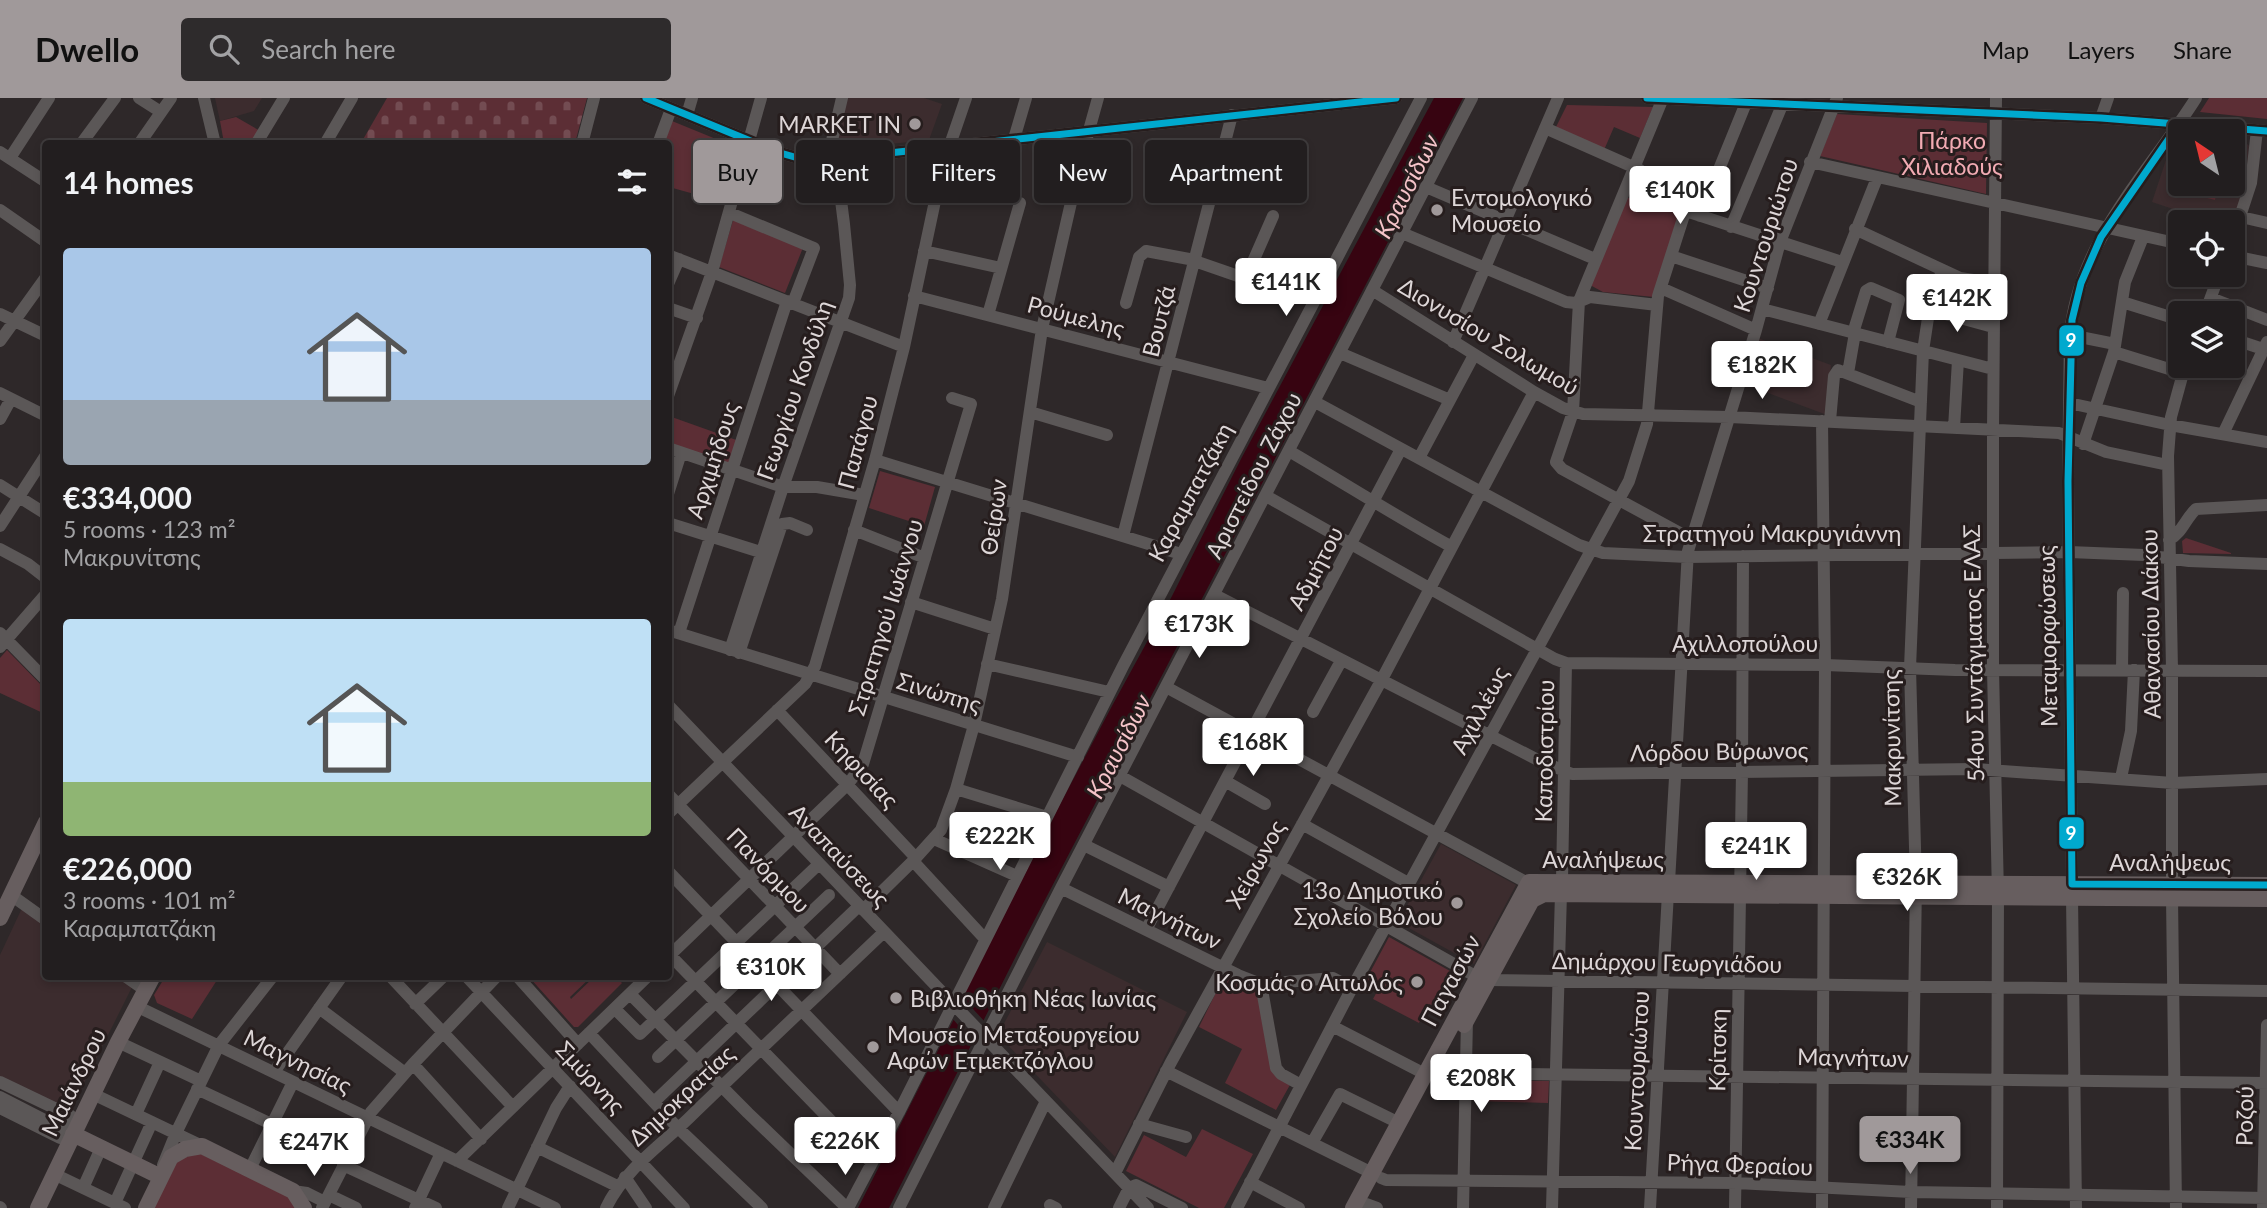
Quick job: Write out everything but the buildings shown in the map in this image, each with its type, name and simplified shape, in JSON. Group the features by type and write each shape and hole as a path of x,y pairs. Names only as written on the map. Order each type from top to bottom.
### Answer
{"main road":[{"path":"0,918 42,830"},
{"name":"Αναλήψεως","path":"1528,884 1537,881 1557,889 2172,891 2267,885"},
{"name":"Παγασών","path":"1365,1207 1399,1123 1437,1071 1528,884"},
{"name":"Παγασών","path":"1376,1175 1467,1019 1483,978 1532,900 1557,889"},
{"name":"Αναλήψεως","path":"2172,891 2267,899"},
{"name":"Μαιάνδρου","path":"38,1208 69,1132 93,1094 149,983"},
{"path":"69,1132 162,1175"},
{"path":"146,1208 171,1157 185,1149 202,1146 293,1191 304,1208"}],"street":[{"path":"42,179 5,155 49,98"},
{"path":"84,140 115,98"},
{"path":"139,98 161,112"},
{"path":"142,140 171,98"},
{"path":"204,98 214,140"},
{"path":"259,140 284,98"},
{"path":"327,140 352,98"},
{"path":"583,140 594,98"},
{"path":"646,98 747,140"},
{"path":"687,115 692,98"},
{"path":"749,140 761,98"},
{"name":"Γεωργίου Κονδύλη","path":"832,140 842,98"},
{"name":"Παπάγου","path":"951,140 966,98"},
{"path":"1014,139 1026,98"},
{"name":"Θείρων","path":"654,1102 815,948 915,860 943,827 974,725 988,664 1005,580 1042,329 1087,131 1098,98"},
{"path":"1007,140 1396,98"},
{"name":"Καραμπατζάκη","path":"847,1208 954,1004 1181,554 1421,98"},
{"name":"Αριστείδου Ζάχου","path":"900,1208 983,1036 1472,98"},
{"path":"1453,342 1558,98"},
{"path":"1647,98 1783,103 1835,101 2168,123"},
{"path":"1663,98 1579,302 1573,412 1557,457 1558,465 1691,539"},
{"name":"54ου Συντάγματος ΕΛΑΣ","path":"1996,98 1993,204 1993,669 1998,889 1997,1208"},
{"path":"2101,118 2108,98"},
{"name":"Μεταμορφώσεως","path":"2182,119 2196,98"},
{"path":"1700,216 1747,100"},
{"name":"Κουντουριώτου","path":"1650,1208 1687,557 1780,242 1835,101"},
{"path":"1731,227 1783,103"},
{"path":"660,140 671,108"},
{"name":"Βουτζά","path":"1123,536 1232,115"},
{"path":"1545,128 1634,167 1650,177 1686,209 1700,216 1842,262"},
{"path":"2243,210 2262,131"},
{"name":"Μεταμορφώσεως","path":"2076,1202 2069,552 2070,335 2081,283 2096,245 2168,140"},
{"path":"1810,162 2168,242"},
{"path":"1819,324 1877,178"},
{"path":"1426,187 1595,259"},
{"path":"675,359 697,318 733,203"},
{"name":"Γεωργίου Κονδύλη","path":"735,651 766,553 783,487 849,298 850,285 841,203"},
{"name":"Παπάγου","path":"672,810 811,676 875,460 904,347 935,203"},
{"path":"988,315 1020,203"},
{"name":"Αχιλλέως","path":"1237,1208 1352,988 1619,499 1635,464 1648,416 1657,305 1686,209"},
{"path":"0,210 42,239"},
{"name":"Αρχιμήδους","path":"674,631 710,536 790,302 814,248 730,214"},
{"path":"1126,303 1139,257 1146,251 1195,261 1238,276 1248,273 1273,216"},
{"path":"2245,218 2267,223"},
{"path":"1855,229 1942,270 1969,280 1993,284"},
{"path":"1402,233 1566,302 1579,302 1590,297 1657,305"},
{"path":"2083,444 2115,348 2128,271 2143,237"},
{"path":"924,251 1002,268"},
{"path":"1671,256 1768,288"},
{"path":"674,257 904,347"},
{"path":"2245,258 2267,263"},
{"name":"Μακρυνίτσης","path":"1911,1208 1916,889 1910,668 1923,351 1942,270"},
{"path":"0,341 42,283"},
{"path":"2210,301 2215,287"},
{"path":"1661,288 1756,330"},
{"path":"1848,373 1854,333 1868,289 1899,300 1888,342"},
{"name":"Διονυσίου Σολωμού","path":"1372,290 1534,392 1573,412 1592,415 1730,416 2059,433 2106,452 2168,465"},
{"name":"Ρούμελης","path":"914,296 1268,388"},
{"path":"2211,298 2267,320"},
{"path":"2122,302 2168,316"},
{"path":"672,309 697,318"},
{"path":"1762,309 1993,369"},
{"path":"1931,310 1993,327"},
{"path":"0,314 42,334"},
{"path":"2070,335 2168,364"},
{"path":"2223,434 2265,346 2245,342"},
{"path":"1340,353 1450,400"},
{"path":"1419,458 1475,355"},
{"path":"1954,428 1958,360"},
{"path":"1822,1208 1826,421 1838,370 1921,402"},
{"name":"Αθανασίου Διάκου","path":"2176,1202 2168,465 2170,425 2181,378"},
{"name":"Χείρωνος","path":"1115,1173 1166,1071 1381,681 1534,392"},
{"path":"0,419 5,396 42,414"},
{"name":"Στρατηγού Ιωάννου","path":"672,952 848,784 863,764 971,404 952,398"},
{"name":"Στρατηγού Μακρυγιάννη","path":"1315,402 1591,551 1687,557 2069,552 2267,564"},
{"path":"2070,403 2170,425 2267,442"},
{"path":"1030,412 1107,435"},
{"name":"Αδμήτου","path":"1146,930 1401,449"},
{"path":"672,469 675,451 783,487 817,487 864,495"},
{"path":"1289,451 1452,547"},
{"path":"875,460 1181,554"},
{"path":"0,526 42,461"},
{"path":"32,476 42,480"},
{"path":"0,485 42,511"},
{"name":"Αχιλλοπούλου","path":"1266,496 1566,663 2267,671"},
{"path":"2169,540 2179,533 2196,509 2267,505"},
{"name":"Γεωργίου Κονδύλη","path":"766,553 783,522 807,530"},
{"path":"672,524 766,553"},
{"path":"854,530 925,558"},
{"path":"0,549 29,564 42,575"},
{"name":"Κρίτσκη","path":"1735,1208 1743,556"},
{"path":"2121,778 2131,731 2123,593"},
{"name":"Λόρδου Βύρωνος","path":"1214,596 1564,772 1604,775 1825,769 1995,769 2173,783 2267,779"},
{"path":"42,598 2,640 42,676"},
{"path":"911,602 995,629"},
{"name":"Σινώπης","path":"674,631 1077,757"},
{"path":"1313,712 1341,661"},
{"name":"Καποδιστρίου","path":"1552,1208 1559,982 1557,889 1564,772 1566,663"},
{"path":"988,664 1110,692"},
{"name":"Αναλήψεως","path":"1166,687 1528,884"},
{"name":"Αναπαύσεως","path":"672,709 1148,1208"},
{"name":"Κηφισίας","path":"777,710 848,784 985,939"},
{"name":"Δημάρχου Γεωργιάδου","path":"1120,776 1483,978 1559,982 2267,991"},
{"path":"1225,781 1265,804"},
{"path":"956,789 1047,817"},
{"name":"Πανόρμου","path":"672,798 840,974"},
{"path":"1301,824 1410,884"},
{"path":"934,839 1017,876"},
{"path":"1084,845 1169,887"},
{"path":"615,1009 640,1034 819,864"},
{"path":"672,875 898,1112"},
{"name":"Μαγνήτων","path":"1062,888 1261,984"},
{"path":"11,895 42,916"},
{"path":"658,1057 829,895"},
{"name":"Δημοκρατίας","path":"606,1208 621,1181 640,1161 884,932"},
{"path":"672,958 871,1162"},
{"path":"1301,1085 1276,1068 1261,984 1333,978 1352,988"},
{"path":"162,1175 164,1159 219,1045 271,980"},
{"path":"274,1072 339,980"},
{"path":"397,980 415,1004 513,1107"},
{"path":"415,1004 440,980"},
{"name":"Σμύρνης","path":"470,980 684,1208"},
{"path":"326,1202 367,1118 409,1068 493,980"},
{"path":"521,980 578,1044"},
{"path":"457,1161 644,980"},
{"path":"630,994 721,1087 847,1208"},
{"name":"Μαγνησίας","path":"136,1006 555,1208"},
{"path":"319,1008 409,1068 481,1139"},
{"path":"1463,1208 1467,1019"},
{"name":"Ροζού","path":"2264,1201 2267,1024"},
{"name":"Μαγνήτων","path":"1332,1026 1437,1071 1466,1073 2266,1083"},
{"path":"589,1033 678,1128 762,1208"},
{"path":"118,1041 417,1204 436,1208"},
{"path":"136,1114 160,1062"},
{"name":"Ρήγα Φεραίου","path":"1166,1071 1386,1180 1736,1183 1997,1194 2076,1202 2264,1201"},
{"path":"0,1082 71,1116 69,1132 60,1138 0,1108"},
{"path":"250,1170 293,1082"},
{"path":"508,1208 556,1108 570,1086"},
{"path":"93,1094 202,1146"},
{"path":"1312,1143 1340,1094 1399,1123"},
{"path":"0,1097 69,1132"},
{"path":"994,1208 1046,1101"},
{"path":"54,1174 120,1205 133,1163 152,1122"},
{"path":"1139,1124 1186,1137"},
{"path":"537,1147 621,1181 646,1208"},
{"path":"83,1188 101,1148"},
{"path":"417,1204 441,1153"},
{"path":"1250,1182 1299,1208"},
{"path":"1119,1208 1129,1188 1136,1185 1182,1208"},
{"path":"293,1191 356,1208"}],"shaded area":[{"path":"215,98 262,98 254,111 220,121"},
{"path":"847,98 924,98 942,104 929,140 907,140 907,142 893,144 893,140 836,140"},
{"path":"2245,141 2249,146 2245,185"},
{"path":"2168,154 2168,196 2241,196 2237,210 2176,210 2152,202"},
{"path":"1758,338 1831,365 1827,415 1744,384"},
{"name":"13o Δημοτικό Σχολείο Βόλου","path":"1441,844 1516,885 1474,964 1398,922"},
{"path":"22,908 42,923 42,980 122,980 132,987 70,1111 0,1077 0,955"},
{"path":"1047,942 1187,1012 1115,1157 998,1035"}],"green space":[{"path":"387,98 587,98 576,140 363,140"},
{"path":"2209,98 2267,98 2267,119 2200,112"},
{"path":"1567,105 1653,107 1640,138 1614,127 1604,150 1555,129"},
{"name":"Πάρκο Χιλιαδούς","path":"1837,114 1987,123 1986,194 1820,156"},
{"path":"236,117 262,132 256,140 223,140 220,121"},
{"path":"672,121 718,140 693,140 693,194 672,188 672,140 665,140"},
{"path":"1660,192 1681,211 1654,297 1603,292 1590,285 1626,197 1647,204"},
{"path":"2199,196 2216,196 2215,200"},
{"path":"734,217 804,245 785,293 719,267"},
{"path":"672,417 739,441 730,466 672,446"},
{"path":"880,471 935,487 924,526 869,508"},
{"path":"2186,538 2231,554 2183,553 2182,541"},
{"path":"7,650 42,686 42,713 0,693 0,658"},
{"path":"1389,937 1450,971 1419,1023 1373,999 1379,988 1366,980"},
{"path":"1224,976 1260,989 1274,1074 1291,1083 1276,1110 1225,1083 1242,1049 1199,1027"},
{"path":"163,980 217,980 192,1019 157,1003 154,995"},
{"path":"532,980 588,980 571,999 591,980 619,980 622,983 578,1027 574,1027"},
{"path":"1478,1080 1549,1081 1548,1103 1477,1101"},
{"path":"1202,1129 1253,1154 1224,1208 1199,1208 1126,1171 1144,1135 1186,1157"},
{"path":"199,1153 289,1197 296,1208 152,1208 175,1163 181,1158"}],"water":[{"name":"Κραυσίδων","path":"1434,98 1463,98 1023,942 889,1208 858,1208 1039,844"}],"pier":[{"path":"960,995 986,1023 975,1044 951,1017"}],"transit line":[{"name":"9","path":"646,98 777,152 798,158 834,159 1396,98"},
{"name":"9","path":"1647,98 2101,118 2267,131"},
{"name":"9","path":"2168,140 2101,237 2081,283 2072,320 2068,481 2072,884 2267,885"}],"place":[{"name":"MARKET IN","path":"915,124"},
{"name":"Εντομολογικό Mουσείο","path":"1437,210"},
{"name":"13o Δημοτικό Σχολείο Βόλου","path":"1457,903"},
{"name":"Κοσμάς ο Αιτωλός","path":"1417,982"},
{"name":"Βιβλιοθήκη Νέας Ιωνίας","path":"896,998"},
{"name":"Μουσείο Μεταξουργείου Αφών Ετμεκτζόγλου","path":"873,1047"}]}
